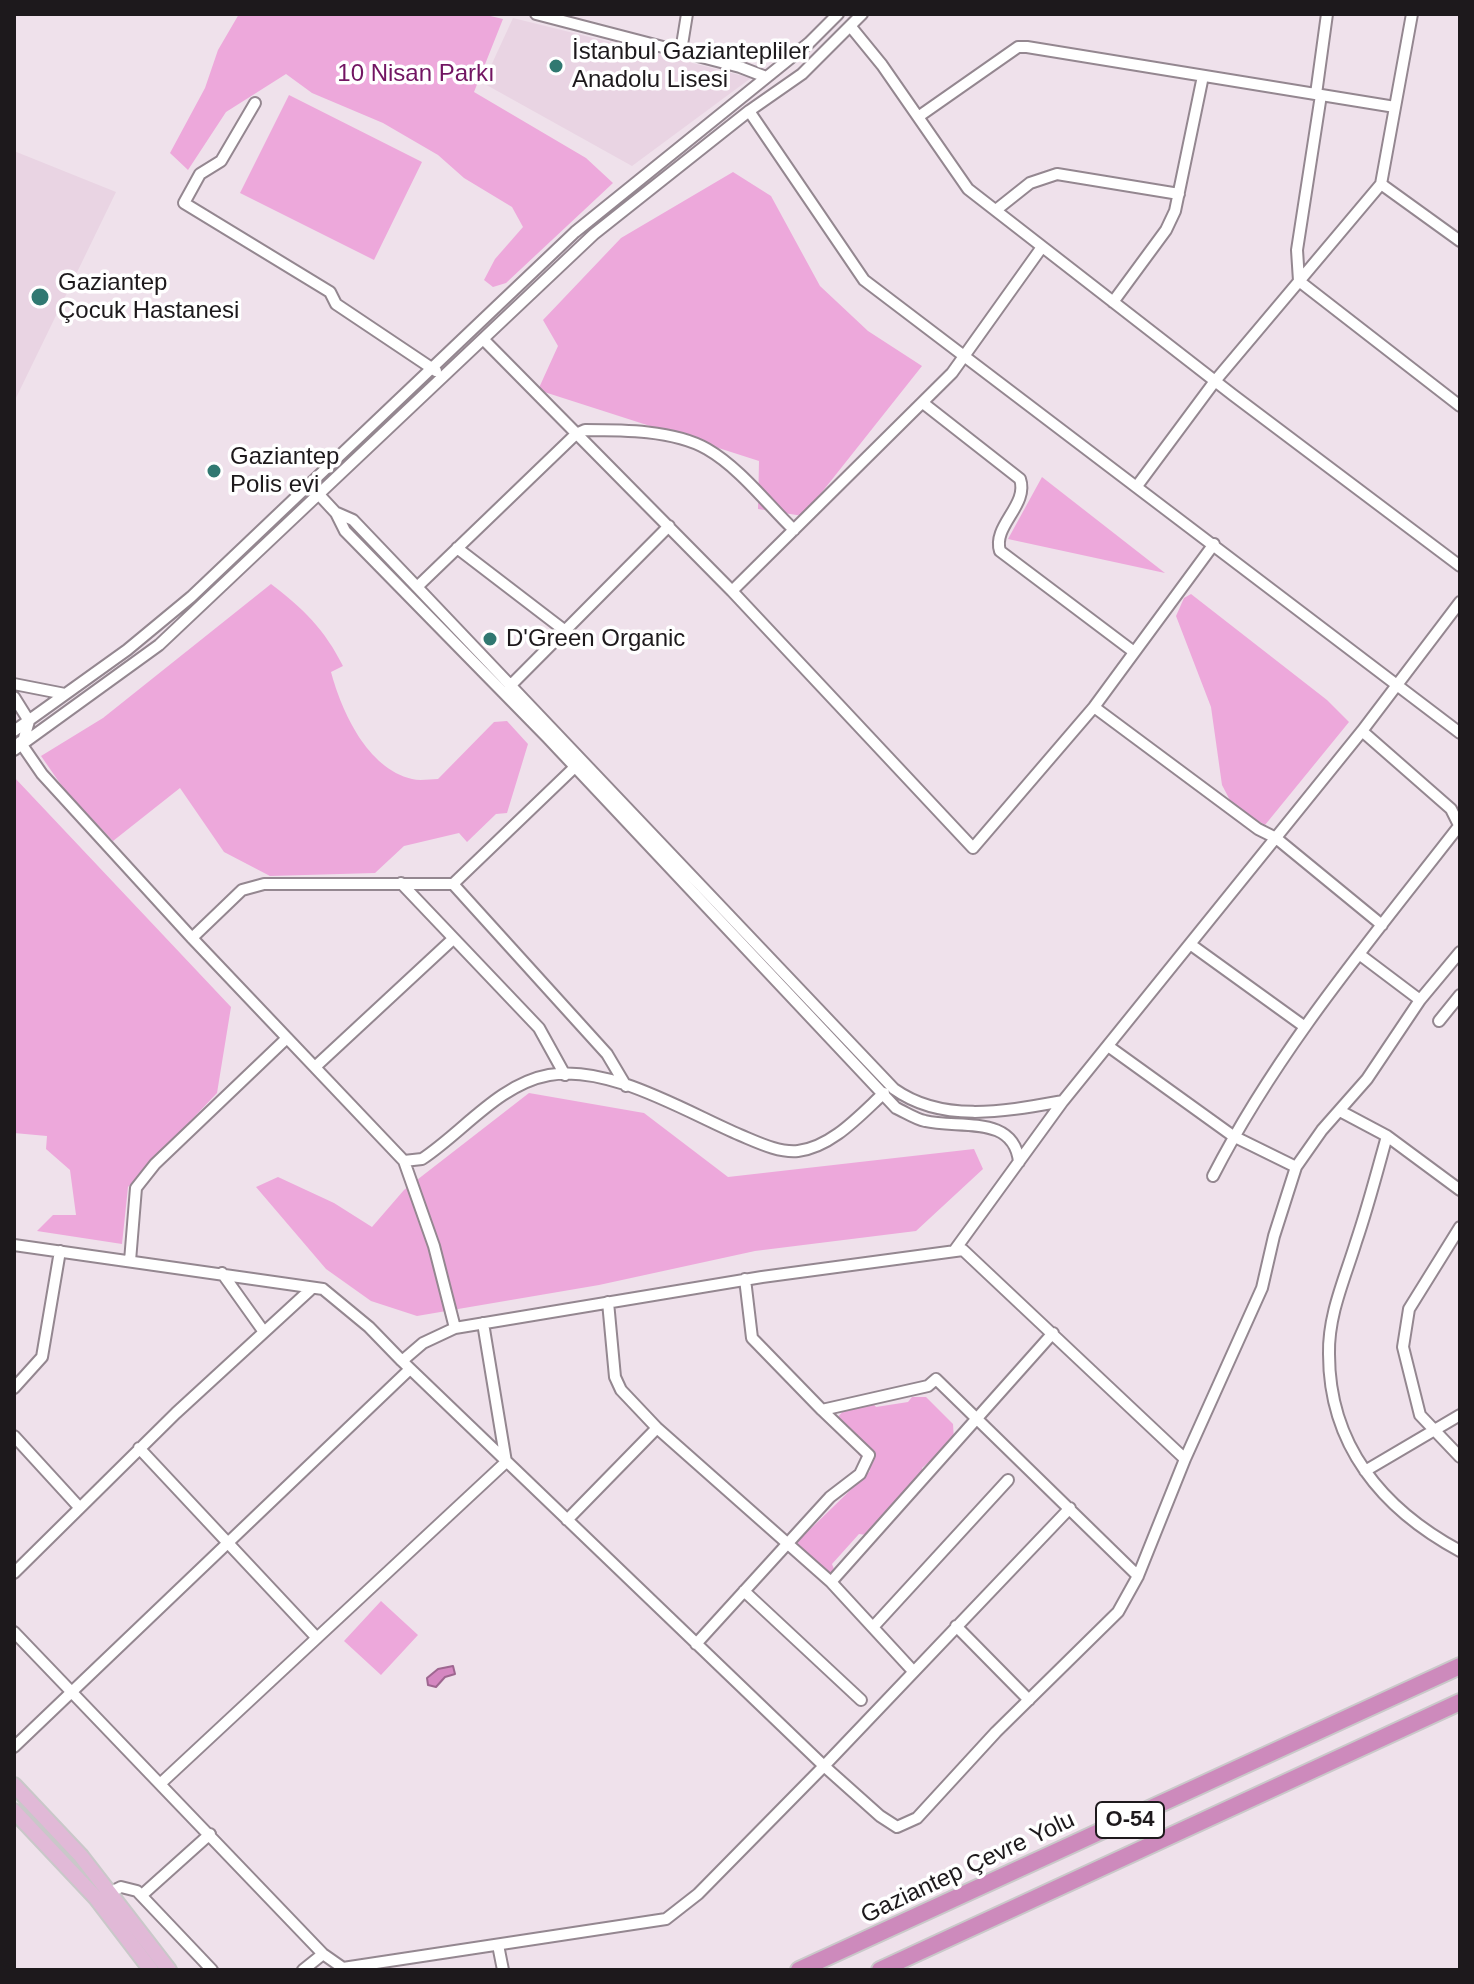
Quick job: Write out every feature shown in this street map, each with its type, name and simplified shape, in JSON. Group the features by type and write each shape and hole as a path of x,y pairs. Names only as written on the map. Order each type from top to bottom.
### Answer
{"highway":[{"name":"Gaziantep Çevre Yolu","path":"799,1970 1460,1666"},
{"name":"O-54","path":"880,1970 1460,1702"}],"main road":[{"path":"14,1785 81,1856 169,1970"},
{"path":"14,1811 96,1898 151,1970"}],"street":[{"path":"536,14 564,18 766,77"},
{"path":"681,51 687,14"},
{"path":"455,1328 434,1246 404,1161 192,938 18,748 14,732 191,597 595,214 809,43 838,14"},
{"path":"18,748 159,645 594,234 749,111 802,74 862,14"},
{"path":"1327,14 1297,250 1299,281 1460,406"},
{"path":"1137,486 1215,381 1381,184 1412,14"},
{"path":"851,27 968,189 1460,566"},
{"path":"918,117 1018,47 1395,107"},
{"path":"1113,302 1166,230 1179,194 1203,76"},
{"path":"255,103 221,161 200,174 184,203 330,292 336,304 433,368 443,378"},
{"path":"749,111 864,280 1460,733"},
{"path":"996,210 1037,179 1057,174 1179,194"},
{"path":"1381,184 1460,241"},
{"path":"732,591 952,373 1042,247"},
{"path":"483,339 732,591 973,848 1094,707 1214,544"},
{"path":"923,403 1020,479 1022,494 998,540 1000,551 1134,652"},
{"path":"417,587 576,434 589,430 675,437 696,444 725,462 794,530"},
{"path":"310,485 336,513 345,531 578,764 894,1089 916,1105 954,1111 1015,1109 1063,1101"},
{"path":"336,513 353,520 417,587 896,1108 921,1121 989,1125 1011,1138 1018,1148 1019,1162"},
{"path":"510,686 669,526"},
{"path":"457,548 564,630"},
{"path":"954,1251 1063,1101 1362,731 1460,602"},
{"path":"14,684 65,694"},
{"path":"14,697 29,721"},
{"path":"1094,707 1258,829 1276,838 1382,925"},
{"path":"18,748 29,721"},
{"path":"1213,1176 1233,1136 1305,1027 1460,826 1451,809 1362,731"},
{"path":"192,938 242,890 264,884 453,884 578,764"},
{"path":"401,883 539,1028 565,1075"},
{"path":"453,884 607,1054 626,1086"},
{"path":"315,1067 453,939"},
{"path":"1190,944 1305,1027"},
{"path":"14,1245 222,1273 293,1284 310,1290 323,1289 824,1766 880,1816 897,1827 917,1818 1118,1612 1138,1576 1185,1459 1262,1288 1274,1236 1296,1167 1322,1130 1367,1079 1420,1000 1460,952"},
{"path":"1359,954 1420,1000"},
{"path":"1439,1021 1460,995"},
{"path":"130,1261 136,1188 155,1164 287,1038"},
{"path":"1108,1046 1233,1136 1296,1167"},
{"path":"404,1161 422,1159 515,1088 549,1075 586,1074 626,1086 767,1146 798,1151 824,1143 884,1093"},
{"path":"1340,1111 1387,1136 1460,1190"},
{"path":"1387,1136 1336,1299 1329,1353 1335,1410 1351,1453 1365,1471 1423,1531 1460,1551"},
{"path":"1460,1227 1409,1309 1403,1347 1420,1415 1460,1457"},
{"path":"14,1747 229,1543 406,1365 423,1343 455,1328 745,1279 963,1250 1185,1459"},
{"path":"14,1388 42,1357 60,1251"},
{"path":"222,1273 264,1332"},
{"path":"696,1644 830,1497 860,1474 869,1455 752,1338 745,1279"},
{"path":"14,1573 139,1448 310,1290"},
{"path":"608,1302 615,1377 621,1390 657,1428 831,1582 913,1671"},
{"path":"483,1323 506,1462"},
{"path":"831,1582 978,1422 1053,1333"},
{"path":"822,1410 928,1386 936,1379 1138,1576"},
{"path":"1365,1471 1460,1415"},
{"path":"567,1520 657,1428"},
{"path":"14,1436 79,1507"},
{"path":"139,1448 317,1638"},
{"path":"160,1784 506,1462"},
{"path":"874,1626 1008,1480"},
{"path":"14,1632 323,1954 343,1968 666,1919 698,1894 824,1766 1070,1508"},
{"path":"744,1591 861,1700"},
{"path":"956,1626 1029,1700"},
{"path":"142,1895 210,1834"},
{"path":"109,1893 126,1887 142,1895 212,1970"},
{"path":"498,1945 503,1970"},
{"path":"303,1970 323,1954"}],"shaded area":[{"path":"513,18 751,78 632,166 483,83"},
{"name":"Gaziantep Çocuk Hastanesi","path":"14,151 116,192 14,402"},
{"path":"453,1666 455,1674 445,1677 436,1687 428,1685 427,1678 438,1669"}],"green space":[{"name":"10 Nisan Parkı","path":"239,14 482,14 503,19 474,92 586,158 613,183 506,283 493,287 484,280 495,259 523,227 512,207 464,178 438,155 383,123 312,93 286,74 226,112 188,170 170,153 205,88 218,50"},
{"path":"289,95 422,162 374,260 240,193"},
{"path":"733,172 771,196 820,286 868,331 922,366 803,516 758,509 759,461 538,390 558,346 543,320 621,238"},
{"path":"1042,477 1165,573 1008,539"},
{"path":"271,584 303,611 329,641 343,666 331,672 350,721 369,751 396,773 415,780 438,779 494,722 507,721 528,744 507,813 496,814 467,842 459,833 404,846 375,873 270,876 224,852 180,788 113,841 64,789 41,756 103,718"},
{"path":"1191,594 1327,700 1349,722 1265,825 1233,806 1222,785 1211,707 1176,616 1184,598"},
{"path":"14,777 231,1007 217,1093 128,1187 122,1244 37,1231 53,1215 76,1215 70,1170 46,1149 47,1136 14,1133"},
{"path":"529,1093 644,1113 728,1177 974,1149 983,1169 916,1231 755,1251 599,1285 417,1316 371,1301 326,1269 256,1187 278,1177 334,1203 372,1227 404,1190"},
{"path":"912,1397 926,1397 953,1424 954,1440 922,1468 922,1474 866,1535 859,1534 832,1564 834,1569 826,1577 794,1545 870,1471 835,1420 845,1409 872,1402 876,1407 908,1402"},
{"path":"381,1601 418,1635 381,1675 344,1641"}],"place":[{"name":"İstanbul Gaziantepliler Anadolu Lisesi","path":"556,66"},
{"name":"Gaziantep Çocuk Hastanesi","path":"40,297"},
{"name":"Gaziantep Polis evi","path":"214,471"},
{"name":"D'Green Organic","path":"490,639"}]}
